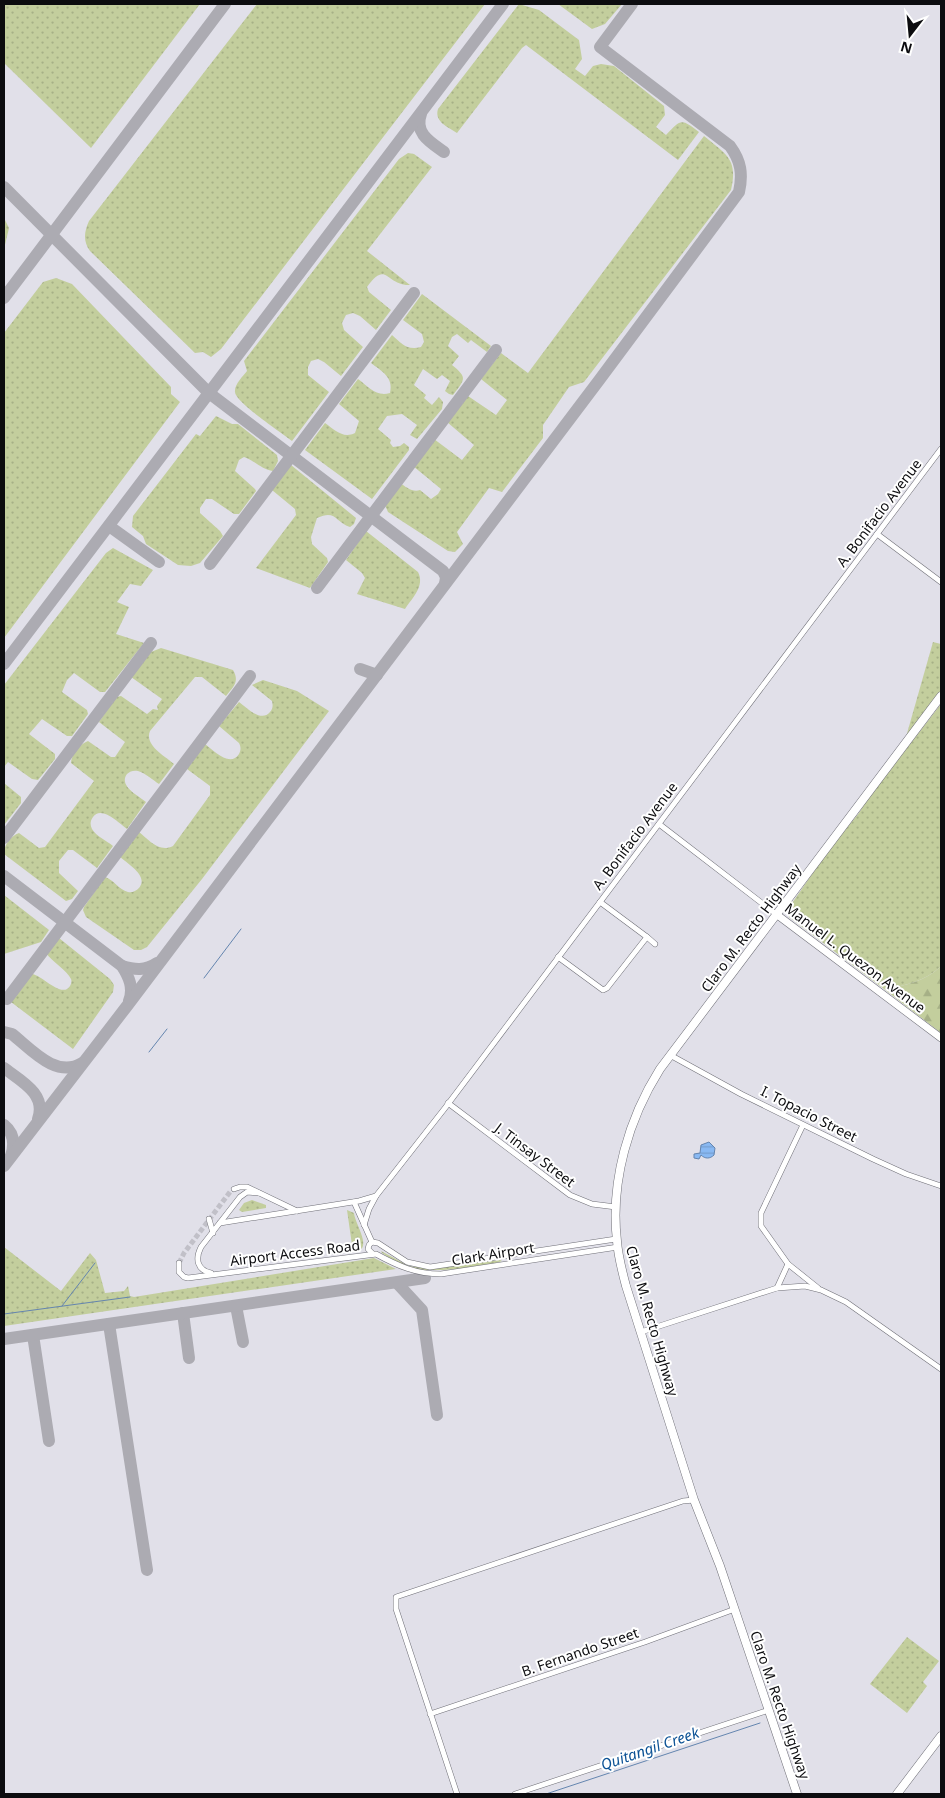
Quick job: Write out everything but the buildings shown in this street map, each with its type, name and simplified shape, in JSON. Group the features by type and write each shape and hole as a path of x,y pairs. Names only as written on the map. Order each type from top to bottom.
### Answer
{"main road":[{"name":"Claro M. Recto Highway","path":"797,1794 720,1566 694,1500 626,1286 617,1243 616,1207 619,1178 634,1119 653,1080 941,696"},
{"path":"897,1794 941,1736"}],"street":[{"name":"A. Bonifacio Avenue","path":"364,1225 368,1209 376,1196 941,449"},
{"path":"877,534 941,582"},
{"name":"Manuel L. Quezon Avenue","path":"659,824 941,1038"},
{"path":"600,902 655,944"},
{"path":"558,957 601,989 605,989 646,938"},
{"name":"I. Topacio Street","path":"670,1056 803,1125 890,1167 941,1186"},
{"name":"J. Tinsay Street","path":"448,1103 570,1196 592,1204 616,1207"},
{"path":"803,1125 761,1214 760,1220 761,1226 788,1264 821,1290"},
{"path":"234,1189 246,1188 297,1210"},
{"name":"Airport Access Road","path":"220,1274 205,1272 201,1269 197,1262 198,1253 243,1194 260,1193"},
{"path":"220,1223 354,1202 376,1196"},
{"path":"354,1202 372,1242"},
{"path":"209,1219 213,1233"},
{"path":"372,1242 376,1242 380,1246 380,1252 374,1254 368,1249 372,1242"},
{"name":"Clark Airport","path":"380,1246 407,1262 430,1267 617,1243"},
{"name":"Clark Airport","path":"374,1254 404,1269 422,1273 441,1274 617,1243"},
{"name":"Airport Access Road","path":"179,1263 179,1272 184,1277 192,1278 374,1254"},
{"path":"504,1256 506,1263"},
{"path":"777,1288 788,1264"},
{"path":"641,1332 777,1288 805,1286 821,1290 846,1302 941,1369"},
{"path":"457,1794 396,1609 396,1597 684,1501 694,1500"},
{"name":"B. Fernando Street","path":"430,1714 637,1645 735,1609"},
{"path":"515,1794 769,1710"}],"green space":[{"path":"4,4 200,4 91,148 4,63"},
{"path":"257,4 485,4 221,349 211,357 203,352 195,353 90,251 86,244 85,233 89,221"},
{"path":"519,4 539,10 579,40 582,59 575,69 585,76 593,66 601,64 614,66 664,106 665,115 656,127 666,135 681,122 688,124 699,132 678,160 526,45 457,133 443,124 437,114 438,109"},
{"path":"558,4 622,4 605,24 592,29"},
{"path":"704,136 729,158 732,164 733,180 731,190 584,382 569,387 543,425 543,438 502,492 489,488 457,532 463,544 455,552 448,551 388,512 384,503 400,483 412,490 420,490 431,499 438,494 441,489 413,466 434,439 462,460 474,445 447,422 468,396 496,415 507,400 481,379 501,353 528,373"},
{"path":"408,153 414,154 432,167 367,251 410,285 396,282 383,274 374,279 367,287 369,292 391,310 376,330 360,316 353,313 346,315 342,323 344,330 363,347 341,376 318,359 311,361 308,367 308,375 329,392 292,441 250,410 237,397 235,392 236,386 247,371 244,361 399,159"},
{"path":"4,218 9,228 4,249"},
{"path":"56,278 72,284 171,387 171,394 180,402 4,638 4,333 43,282"},
{"path":"422,294 491,346 487,352 471,340 468,343 457,334 452,337 448,346 459,356 452,365 463,376 462,382 453,395 445,391 450,381 442,375 437,379 423,369 414,385 426,395 424,398 432,405 439,397 443,402 442,409 417,439 410,435 417,425 402,414 387,416 378,429 391,440 390,443 393,447 404,443 409,447 409,450 372,499 305,450 325,423 343,434 351,435 355,433 359,421 339,404 358,379 369,388 381,394 390,393 391,387 388,379 371,363 392,335 408,347 421,347 424,342 422,334 403,320"},
{"path":"216,416 232,424 238,424 277,455 278,461 273,471 265,469 244,457 239,460 235,471 256,491 239,514 234,514 212,499 206,499 200,508 200,513 223,536 200,563 191,566 178,565 146,544 143,536 132,527 133,516 196,434 200,436"},
{"path":"291,465 356,518 354,524 350,527 332,516 328,515 317,518 311,537 312,544 327,558 328,562 310,588 256,568 296,515 295,509 272,490"},
{"path":"366,531 418,572 420,577 419,587 405,609 357,594 365,578 362,573 346,560"},
{"path":"113,548 153,570 141,586 130,584 117,602 129,607 116,634 144,643 105,692 100,692 74,673 67,680 62,692 87,710 88,714 72,736 67,736 42,719 29,734 55,754 55,759 38,780 32,779 8,762 4,767 4,685 106,553"},
{"path":"933,642 941,644 941,691 906,737"},
{"path":"161,648 233,670 236,678 235,684 226,696 202,677 195,677 150,731 150,741 161,754 174,764 159,784 138,771 132,771 127,774 125,783 127,787 146,802 127,829 115,819 105,814 96,814 93,817 91,826 94,832 113,846 97,868 73,850 68,850 59,861 59,873 78,891 72,899 66,901 4,854 5,847 13,836 19,833 39,848 45,847 94,781 71,763 74,753 82,745 88,741 111,757 115,757 125,742 99,722 116,697 121,696 147,714 153,709 158,710 157,706 162,699 131,677 151,652"},
{"path":"263,680 297,691 329,711 202,879 147,947 141,950 134,950 86,917 83,910 84,907 105,877 128,892 139,888 141,879 139,875 120,857 139,832 159,847 168,848 173,846 210,795 210,786 187,769 205,744 226,759 235,758 239,754 241,748 239,743 219,726 239,702 262,716 272,710 272,701 252,685"},
{"path":"941,704 941,966 915,982 884,989 789,917 788,909 828,851"},
{"path":"4,783 21,797 21,803 4,825"},
{"path":"4,895 49,930 41,942 4,954"},
{"path":"59,938 110,979 114,985 113,992 73,1049 11,1002 32,974 62,990 70,986 69,976 46,953"},
{"path":"941,966 941,1033 884,989 915,982 929,976"},
{"path":"252,1200 266,1205 266,1208 242,1212 239,1210 244,1203"},
{"path":"347,1210 354,1213 362,1237 363,1247 359,1251 353,1252"},
{"path":"4,1247 61,1291 90,1253 96,1260 105,1293 124,1291 128,1286 130,1296 134,1297 374,1258 396,1269 4,1326"},
{"path":"381,1251 409,1266 431,1269 502,1261 468,1268 426,1270 406,1267"},
{"path":"907,1637 939,1661 923,1682 927,1686 907,1713 870,1684"}],"water":[{"path":"709,1142 715,1148 714,1155 709,1158 701,1155 699,1159 694,1158 694,1154 700,1153 701,1145"}],"waterway":[{"path":"204,978 241,929"},
{"path":"149,1052 167,1029"},
{"path":"62,1306 95,1263"},
{"path":"4,1314 130,1297"},
{"name":"Quitangil Creek","path":"546,1794 760,1723"}],"taxiway":[{"path":"4,298 225,4"},
{"path":"4,664 503,4"},
{"path":"4,1166 127,1006 739,192 740,168 737,157 730,146 600,47 632,4"},
{"path":"421,114 419,121 422,132 429,141 444,152"},
{"path":"4,187 209,393 443,571 446,577 445,584"},
{"path":"210,564 414,293"},
{"path":"317,588 496,350"},
{"path":"109,526 159,562"},
{"path":"4,838 151,643"},
{"path":"360,669 377,675"},
{"path":"7,999 250,676"},
{"path":"4,876 122,966 130,983 129,1001"},
{"path":"122,966 140,969 157,963"},
{"path":"4,1032 12,1034 53,1065 72,1067 82,1063"},
{"path":"4,1068 25,1083 36,1095 40,1110 38,1119"},
{"path":"4,1125 13,1139 11,1156"},
{"path":"4,1339 425,1278"},
{"path":"397,1283 422,1310 437,1415"},
{"path":"236,1306 243,1342"},
{"path":"183,1313 189,1358"},
{"path":"109,1324 147,1570"},
{"path":"33,1335 49,1441"}],"tunnel":[{"path":"179,1263 184,1253 234,1189"}]}
